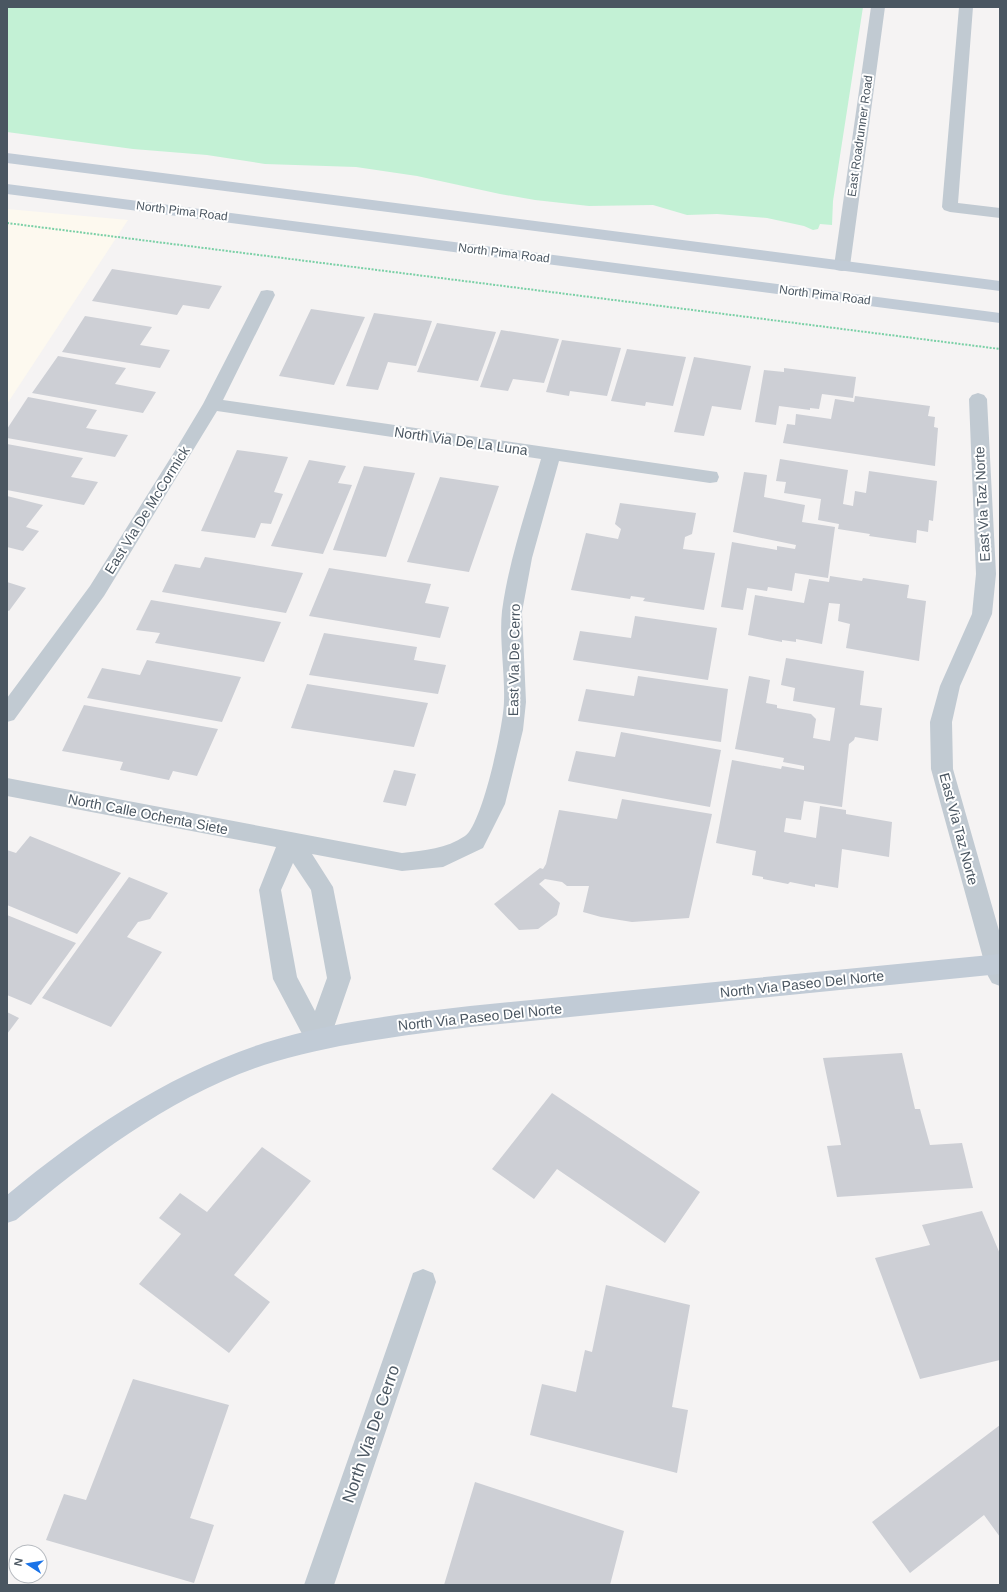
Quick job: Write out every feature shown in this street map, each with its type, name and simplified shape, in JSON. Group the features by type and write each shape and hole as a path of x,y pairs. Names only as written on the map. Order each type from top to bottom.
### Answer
{"main road":[{"path":"7,158 1000,286"},
{"name":"North Pima Road","path":"7,188 1000,318"},
{"name":"North Via Paseo Del Norte","path":"7,1211 40,1183 88,1147 149,1108 200,1081 252,1058 318,1040 427,1021 998,968"}],"street":[{"name":"East Roadrunner Road","path":"842,266 878,7"},
{"path":"966,7 950,207 1000,213"},
{"name":"East Via De McCormick","path":"7,714 97,591 181,456 212,404 267,295"},
{"name":"East Via Taz Norte","path":"978,399 983,538 986,574 982,614 950,686 941,722 942,769 998,968"},
{"name":"North Via De La Luna","path":"212,404 710,477"},
{"name":"East Via De Cerro","path":"290,841 402,862 443,858 475,842 494,804 512,730 515,702 512,612 522,558 552,454"},
{"name":"North Calle Ochenta Siete","path":"7,787 290,841"},
{"path":"290,841 270,890 285,979 318,1040"},
{"path":"290,841 322,887 338,978 318,1040"},
{"name":"North Via De Cerro","path":"319,1585 423,1282"}],"path":[{"path":"7,223 1000,348"}],"shaded area":[{"path":"7,209 128,220 7,404"}],"green space":[{"path":"7,7 863,7 833,201 832,225 820,224 818,229 813,230 804,226 767,218 717,214 687,215 653,205 589,206 535,200 417,176 356,167 265,164 207,155 133,149 7,132"}],"building":[{"path":"112,269 222,286 209,309 183,305 177,315 92,301"},
{"path":"311,309 365,317 334,385 279,376"},
{"path":"374,313 432,321 416,366 388,362 378,390 346,386"},
{"path":"85,316 152,327 140,345 170,350 160,368 62,352"},
{"path":"437,323 496,332 478,381 417,372"},
{"path":"501,330 559,339 544,383 513,379 508,391 480,387"},
{"path":"562,340 621,348 607,396 570,391 569,396 546,392"},
{"path":"627,349 686,357 673,406 646,402 645,406 611,401"},
{"path":"58,356 126,368 115,384 156,392 143,413 32,393"},
{"path":"694,357 751,366 741,410 712,406 704,436 674,432"},
{"path":"784,368 856,377 853,398 822,394 819,409 810,408 810,410 779,406 776,425 755,422 764,370 784,372"},
{"path":"855,396 930,406 928,416 935,417 934,427 938,428 935,466 783,443 787,424 795,425 796,414 831,419 835,399 854,402"},
{"path":"28,397 97,410 86,428 128,435 115,457 7,438 7,429"},
{"path":"7,444 83,458 71,477 98,482 84,505 7,490"},
{"path":"237,450 288,457 274,492 283,494 271,524 261,523 255,538 201,531"},
{"path":"780,459 848,470 843,504 853,506 855,491 866,493 869,471 937,481 933,521 929,520 928,532 917,530 916,543 869,536 870,534 838,529 839,524 818,520 821,499 784,493 786,482 776,481"},
{"path":"309,460 346,466 338,483 352,485 323,554 271,546"},
{"path":"364,466 415,473 386,557 333,550"},
{"path":"744,472 767,475 764,497 805,505 802,522 835,527 828,578 795,573 792,591 768,587 767,591 747,588 743,610 721,607 732,542 777,550 777,546 795,549 796,545 733,532"},
{"path":"440,477 499,486 469,572 407,562"},
{"path":"7,496 43,505 26,527 39,531 23,551 7,547"},
{"path":"620,503 696,513 692,534 685,537 683,549 715,553 704,610 643,601 645,598 631,596 630,599 571,590 586,533 618,539 621,529 615,524"},
{"path":"205,557 303,573 286,613 162,592 175,564 200,568"},
{"path":"329,568 431,584 425,603 449,607 440,638 309,616"},
{"path":"830,576 862,581 863,578 909,585 907,598 926,601 919,661 846,648 850,624 838,621 840,604 829,603 822,644 796,639 796,642 782,640 782,642 748,635 755,595 804,603 809,579 829,582"},
{"path":"7,582 26,588 9,611 7,610"},
{"path":"151,600 281,622 264,662 155,643 160,633 136,630"},
{"path":"635,616 717,628 708,680 573,660 580,631 631,638"},
{"path":"324,633 417,647 414,660 446,665 438,694 309,675"},
{"path":"786,658 864,671 860,705 882,708 878,741 855,737 849,744 842,807 804,801 801,820 786,818 784,832 816,838 820,806 846,810 846,814 892,822 889,857 842,849 838,888 815,884 815,887 790,882 788,884 763,879 763,877 752,875 756,851 716,843 732,760 781,769 782,766 804,770 804,766 783,762 784,758 735,749 749,676 770,680 766,703 777,705 777,708 811,714 816,719 813,738 830,741 835,708 793,701 795,688 781,685"},
{"path":"147,660 241,677 222,722 87,698 102,668 140,675"},
{"path":"638,676 728,689 721,742 578,721 586,689 634,696"},
{"path":"307,684 428,703 414,747 291,728"},
{"path":"84,705 218,729 197,776 173,771 169,780 120,770 123,762 62,751"},
{"path":"621,732 721,750 710,807 568,781 576,751 615,757"},
{"path":"394,770 416,774 406,806 383,802"},
{"path":"622,799 712,814 689,918 632,922 601,917 583,912 589,886 567,886 562,882 545,879 539,884 560,903 557,915 538,929 519,930 494,904 540,868 543,869 546,864 559,810 617,819"},
{"path":"30,836 121,873 77,934 7,905 7,850 16,853"},
{"path":"129,877 168,893 150,919 138,922 127,937 162,952 111,1027 42,998"},
{"path":"7,915 76,943 31,1005 7,995"},
{"path":"7,1012 19,1018 7,1034"},
{"path":"902,1053 915,1109 920,1109 930,1145 962,1143 973,1188 837,1197 827,1146 841,1145 823,1058"},
{"path":"552,1093 700,1192 665,1243 557,1169 534,1199 492,1169"},
{"path":"262,1147 311,1181 234,1275 270,1302 229,1353 139,1284 181,1234 159,1218 180,1193 207,1212"},
{"path":"982,1211 1000,1254 1000,1360 920,1379 875,1258 930,1245 922,1225"},
{"path":"606,1285 690,1305 672,1407 688,1410 677,1473 530,1435 542,1384 576,1392 585,1350 592,1352"},
{"path":"133,1379 229,1405 190,1518 214,1525 194,1583 46,1540 64,1494 86,1500"},
{"path":"1000,1425 1000,1537 984,1515 910,1573 872,1522"},
{"path":"475,1482 624,1531 610,1585 444,1585"}]}
